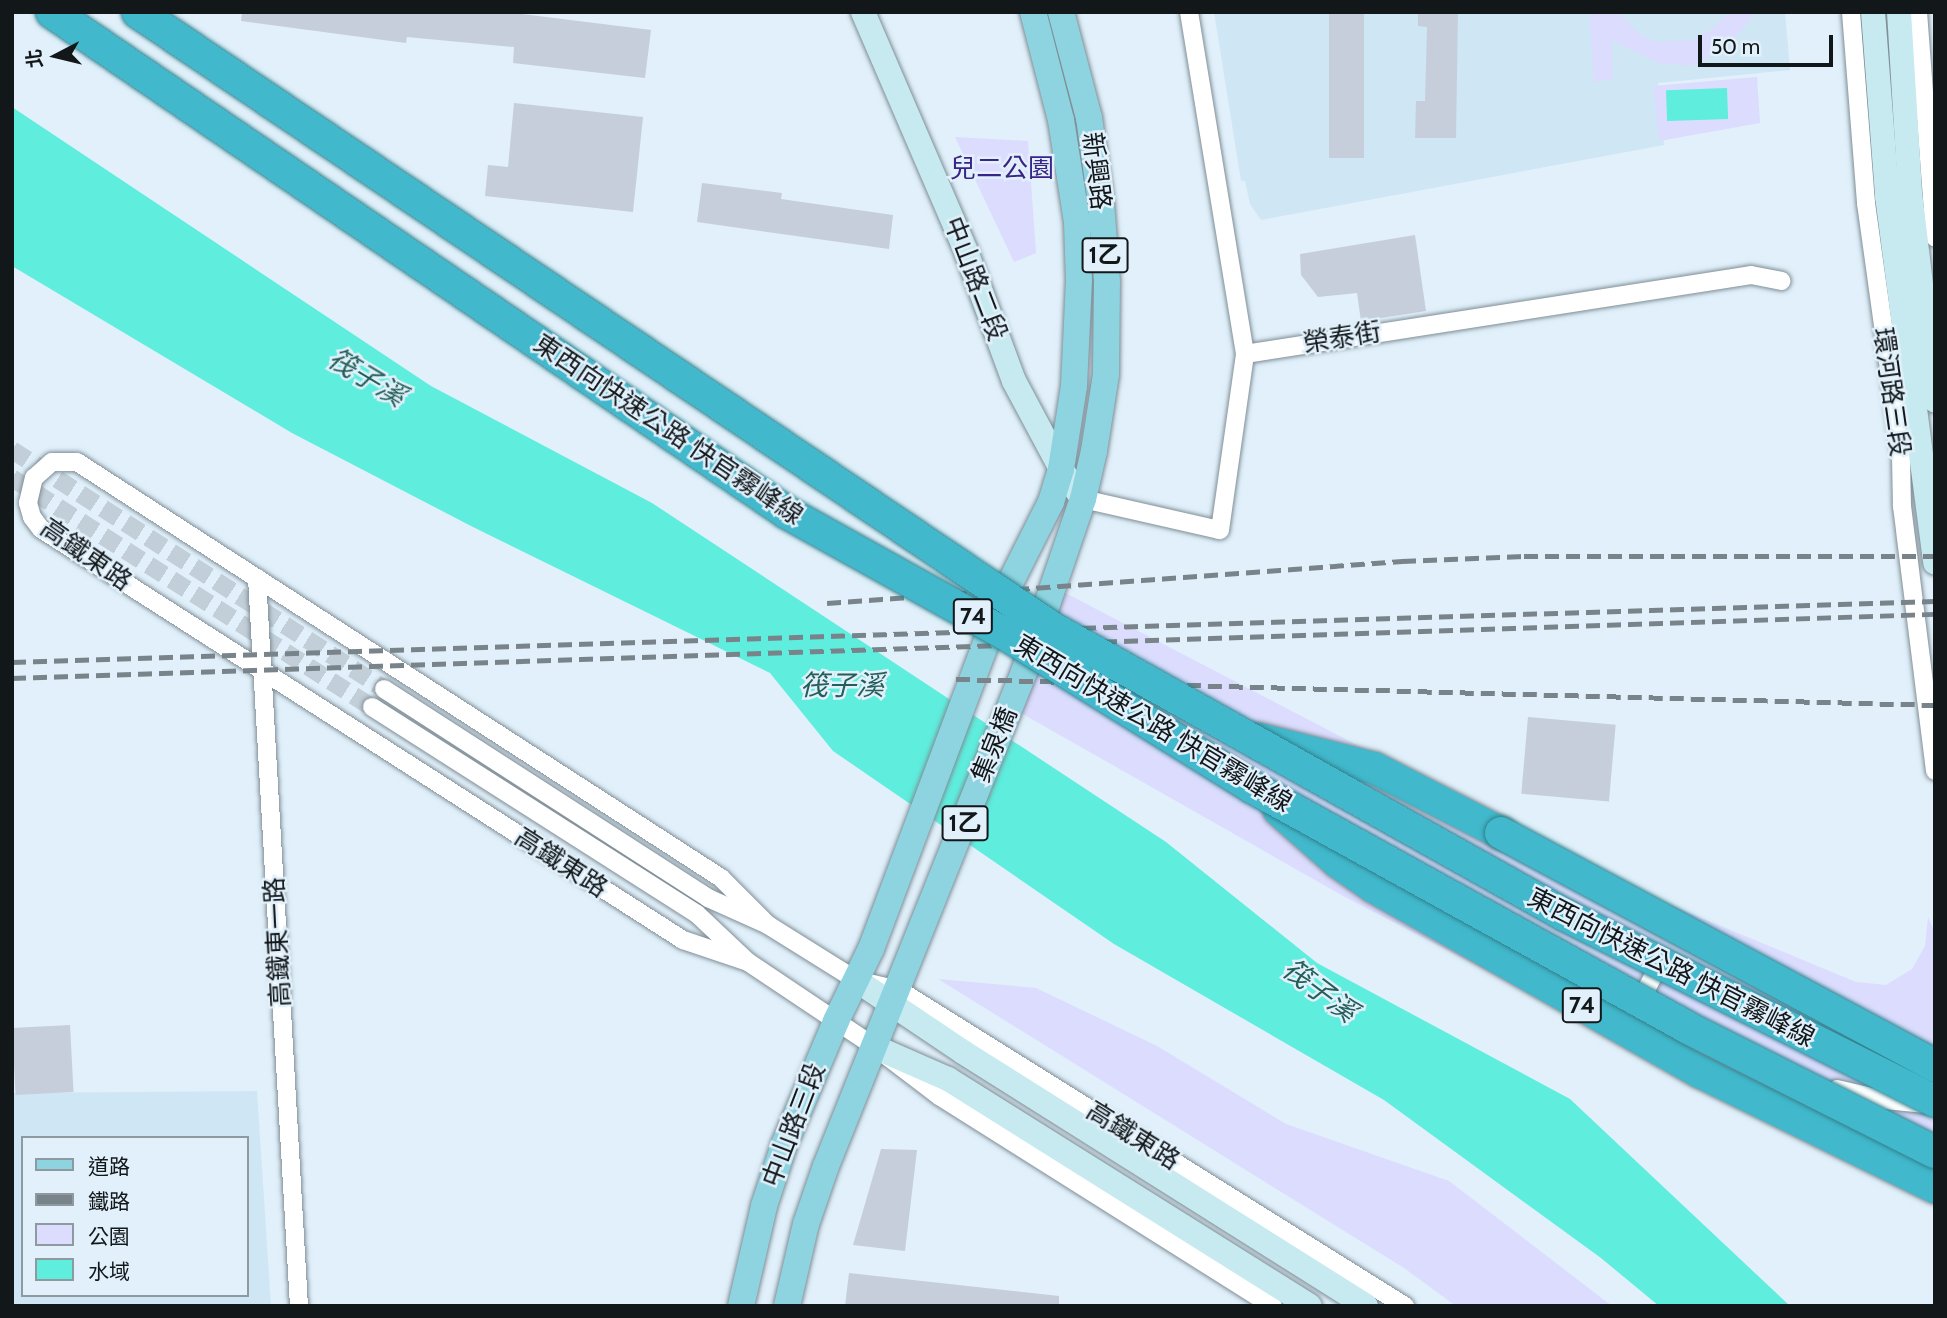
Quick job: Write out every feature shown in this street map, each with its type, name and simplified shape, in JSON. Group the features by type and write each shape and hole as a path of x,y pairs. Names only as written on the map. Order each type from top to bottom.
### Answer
{"highway":[{"name":"東西向快速公路 快官霧峰線","path":"52,12 786,513 1012,638 1252,787 1688,1028 1935,1152"},
{"name":"東西向快速公路 快官霧峰線","path":"138,12 1052,628 1565,915 1929,1103"},
{"name":"74","path":"1252,738 1374,768 1928,1068"},
{"name":"74","path":"1252,787 1338,862 1374,887 1700,1072 1935,1188"}],"main road":[{"name":"新興路","path":"1033,12 1061,120 1076,222 1079,280 1074,386 1061,469"},
{"name":"新興路","path":"1061,12 1089,118 1101,204 1107,282 1106,374 1083,499"},
{"name":"集泉橋","path":"869,952 1004,595 1051,502 1061,469"},
{"name":"1乙","path":"1038,637 1083,499"},
{"name":"集泉橋","path":"899,989 1038,637"},
{"name":"中山路三段","path":"741,1306 749,1262 772,1181 836,1021 869,952"},
{"name":"中山路三段","path":"787,1306 806,1224 899,989"}],"street":[{"name":"中山路二段","path":"863,12 916,131 1014,382 1061,469 1083,499"},
{"path":"1083,499 1220,530 1245,354 1189,12"},
{"name":"環河路三段","path":"1852,12 1866,203 1901,456 1902,506 1935,771"},
{"name":"環河路三段","path":"1873,12 1887,196 1935,563"},
{"name":"環河路三段","path":"1899,12 1910,194 1935,401"},
{"path":"1918,12 1935,237"},
{"name":"榮泰街","path":"1245,354 1751,275 1781,281"},
{"name":"高鐵東路","path":"748,962 682,940 41,529 32,517 28,503 34,478 52,462 77,462 721,878 768,925"},
{"name":"高鐵東一路","path":"257,578 299,1306"},
{"path":"1038,637 1654,974 1824,1060 1857,1071 1891,1076 1928,1068"},
{"path":"1038,637 1364,836 1645,992 1813,1081 1851,1094 1929,1103"},
{"name":"高鐵東路","path":"384,689 708,898 768,925 856,980 899,989 1405,1306"},
{"name":"高鐵東路","path":"372,707 696,914 748,962 875,1047 939,1096 1273,1306"},
{"path":"1645,992 1654,974"},
{"name":"高鐵東路","path":"899,989 963,1052 1366,1306"},
{"name":"高鐵東路","path":"875,1047 948,1079 1310,1306"},
{"path":"1928,1068 1923,1075 1930,1087 1924,1100 1929,1103"}],"shaded area":[{"path":"1214,12 1785,12 1790,70 1658,83 1664,145 1261,220 1250,204 1245,181 1241,181"},
{"path":"257,1091 271,1306 12,1306 12,1093"}],"green space":[{"path":"1589,12 1618,12 1643,37 1657,42 1693,40 1711,30 1729,12 1756,12 1728,47 1691,66 1658,63 1611,40 1613,79 1594,82"},
{"path":"1757,77 1760,123 1659,141 1653,86"},
{"name":"兒二公園","path":"955,137 1028,141 1036,253 1014,262"},
{"path":"1052,586 1639,892 1856,982 1886,985 1912,969 1925,946 1928,917 1935,933 1935,1204 1345,897 1014,709"},
{"path":"938,979 1036,988 1157,1046 1286,1124 1449,1181 1612,1306 1456,1306 1404,1268"}],"water":[{"path":"1727,88 1728,119 1667,121 1666,90"},
{"name":"筏子溪","path":"12,107 431,386 652,503 1166,842 1317,963 1570,1099 1790,1306 1659,1306 1601,1258 1384,1100 1114,944 833,751 770,673 471,526 292,433 12,266"}],"building":[{"path":"242,12 505,12 651,30 645,78 513,63 514,47 407,37 406,43 241,21"},
{"path":"1329,12 1364,12 1364,158 1329,158"},
{"path":"1418,12 1458,12 1456,138 1415,138 1416,101 1425,101 1427,27 1418,26"},
{"path":"514,103 643,117 633,212 485,196 488,165 508,167"},
{"path":"702,183 782,193 781,199 893,215 889,249 697,222"},
{"path":"1415,235 1426,311 1361,321 1357,293 1318,297 1301,275 1300,254"},
{"path":"1528,717 1616,725 1609,801 1521,794"},
{"path":"70,1025 74,1092 16,1095 12,1028"},
{"path":"881,1149 917,1150 905,1251 853,1245"},
{"path":"849,1273 1059,1296 1059,1306 845,1306"}],"tunnel":[{"path":"12,450 384,689"},
{"path":"12,478 372,707"}],"railway":[{"path":"827,603 1402,561 1524,556 1935,556"},
{"path":"12,662 1935,601"},
{"path":"12,678 1935,614"},
{"path":"956,679 1935,705"}]}
